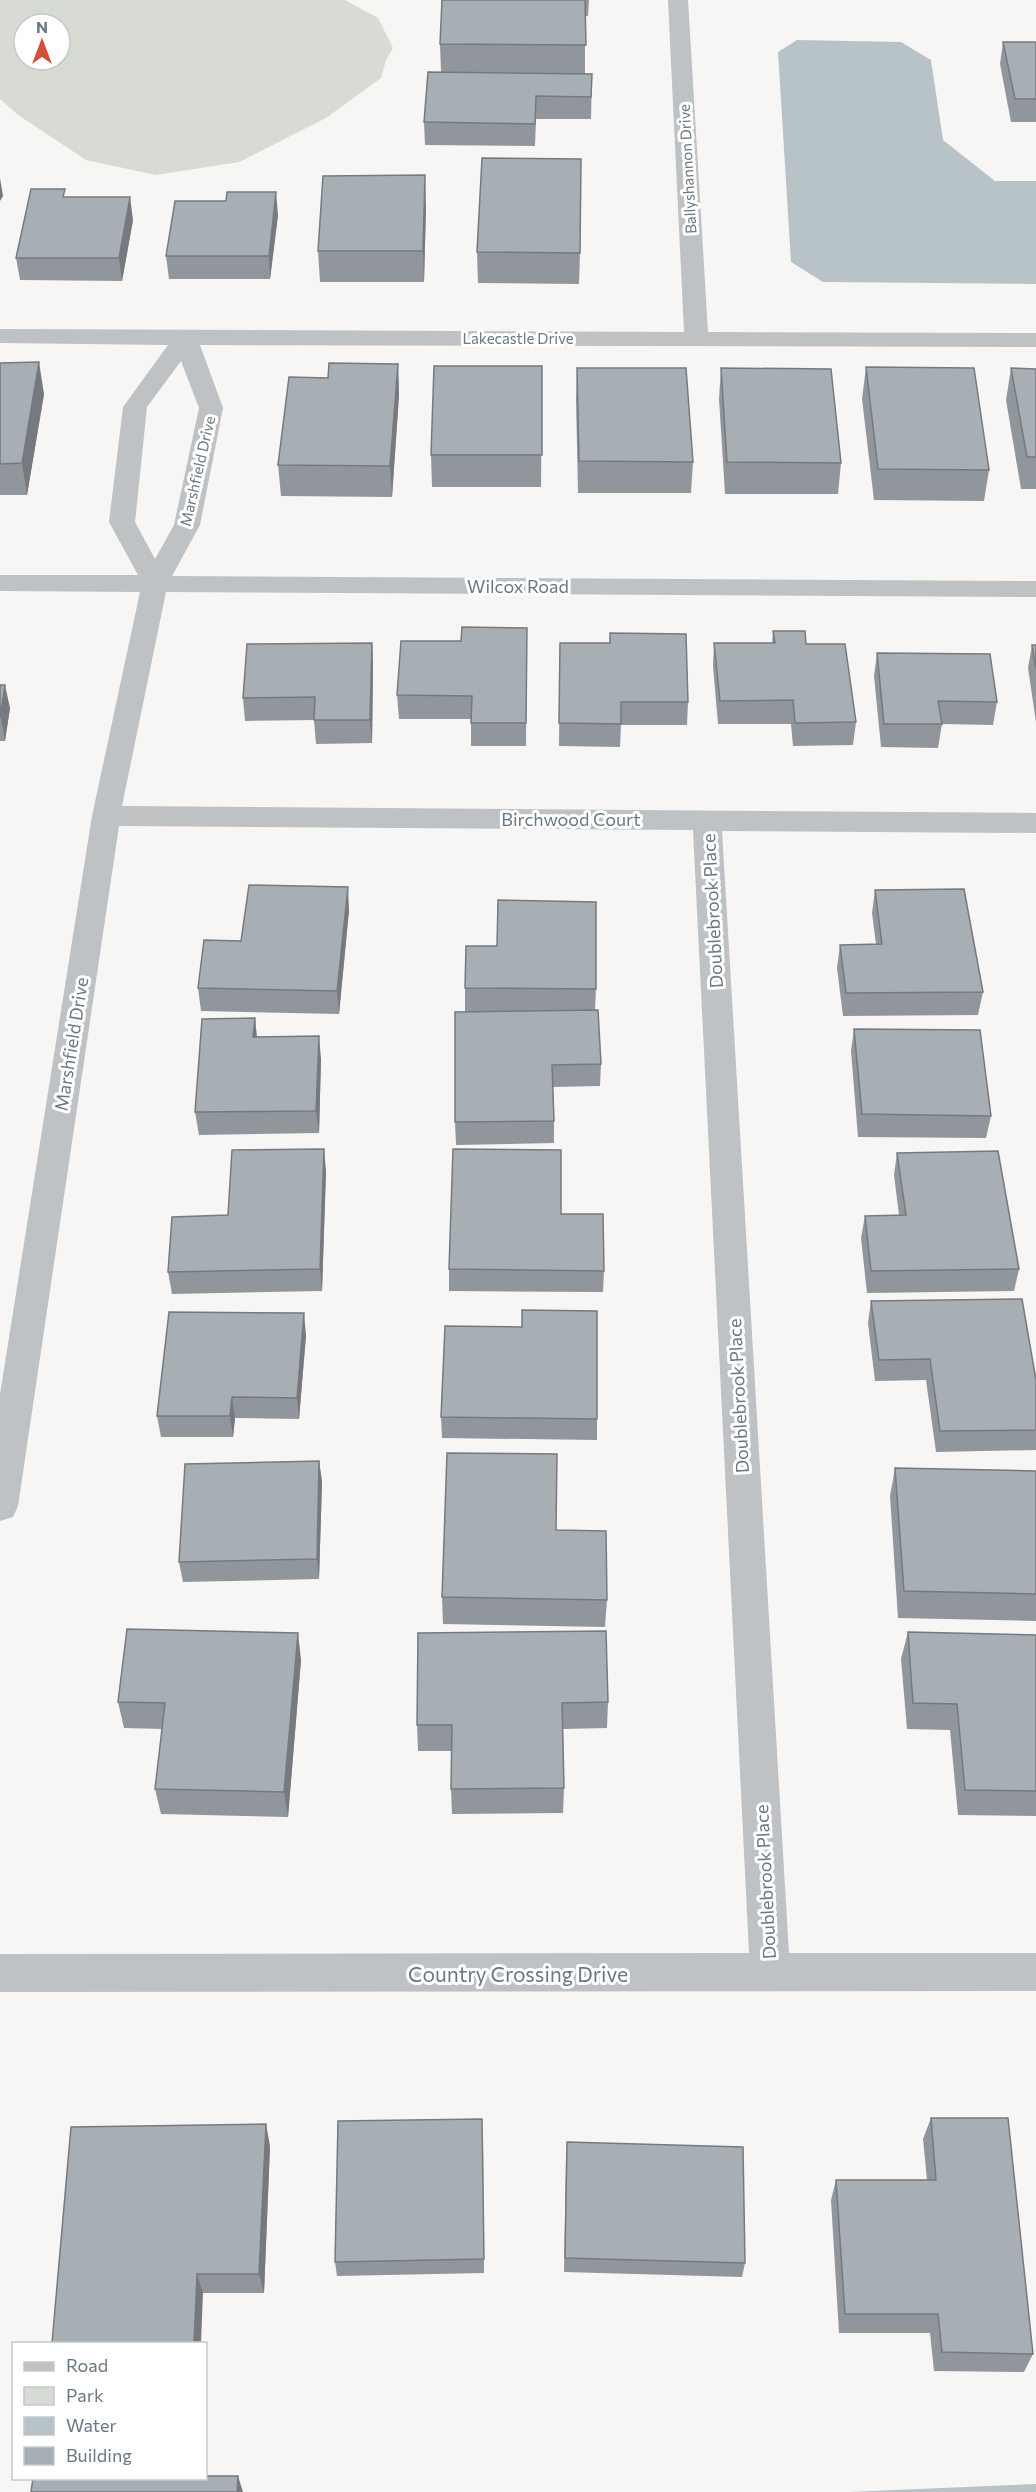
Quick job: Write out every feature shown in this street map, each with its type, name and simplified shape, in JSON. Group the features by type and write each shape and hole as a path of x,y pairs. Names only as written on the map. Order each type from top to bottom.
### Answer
{"street":[{"name":"Ballyshannon Drive","path":"678,0 696,338"},
{"name":"Lakecastle Drive","path":"0,336 185,339 1036,340"},
{"name":"Marshfield Drive","path":"0,1506 106,816 155,583 187,525 211,408 185,339"},
{"path":"155,583 122,522 135,407 185,339"},
{"name":"Wilcox Road","path":"0,583 1036,589"},
{"name":"Birchwood Court","path":"106,816 1036,823"},
{"name":"Doublebrook Place","path":"706,819 770,1973"},
{"name":"Country Crossing Drive","path":"0,1973 1036,1972"}],"green space":[{"path":"0,0 345,0 378,18 393,48 386,60 381,78 326,118 239,162 156,175 86,160 18,115 0,99"}],"water":[{"path":"797,40 901,42 931,60 943,140 995,181 1036,181 1036,284 823,282 791,262 778,52"},
{"path":"1036,2484 1036,2492 849,2492"}],"building":[{"path":"442,0 585,0 586,45 440,44"},
{"path":"1003,42 1036,42 1036,99 1015,99"},
{"path":"428,72 592,74 591,97 536,96 535,124 424,122"},
{"path":"482,158 581,159 580,253 477,252"},
{"path":"425,175 423,251 318,251 323,176"},
{"path":"31,189 65,189 63,197 130,197 119,258 16,258"},
{"path":"227,192 276,192 269,256 166,256 175,201 226,201"},
{"path":"39,362 22,463 0,464 0,363"},
{"path":"329,363 398,364 390,466 278,465 289,377 328,378"},
{"path":"434,366 542,366 542,455 431,455"},
{"path":"866,367 974,368 989,470 878,469"},
{"path":"577,368 686,368 693,462 579,461"},
{"path":"721,368 831,369 841,463 727,462"},
{"path":"1011,368 1036,369 1036,457 1027,457"},
{"path":"462,627 527,628 526,723 471,723 472,696 397,695 401,641 461,641"},
{"path":"773,631 805,631 806,644 845,644 856,722 795,723 793,700 720,701 714,643 775,643"},
{"path":"610,633 686,634 688,702 621,702 621,724 559,723 560,643 610,643"},
{"path":"372,643 370,720 314,720 315,697 243,698 247,644"},
{"path":"1032,645 1036,645 1036,669"},
{"path":"877,653 990,654 997,702 938,701 942,724 884,724"},
{"path":"0,685 5,685 0,718"},
{"path":"249,885 348,887 337,991 198,988 204,940 241,941"},
{"path":"964,889 983,992 846,993 840,945 882,944 875,890"},
{"path":"498,900 596,902 596,989 465,988 466,946 497,946"},
{"path":"598,1010 601,1064 552,1065 554,1121 455,1122 455,1012"},
{"path":"255,1018 253,1037 319,1036 316,1111 195,1112 202,1019"},
{"path":"854,1029 980,1030 991,1116 862,1114"},
{"path":"324,1149 320,1269 168,1272 172,1217 228,1215 232,1150"},
{"path":"453,1149 561,1150 561,1214 603,1214 604,1271 449,1269"},
{"path":"998,1151 1019,1269 871,1271 865,1216 906,1215 897,1153"},
{"path":"1022,1299 1036,1380 1036,1430 940,1431 930,1359 879,1360 871,1301"},
{"path":"522,1310 597,1311 597,1419 441,1417 445,1326 522,1327"},
{"path":"169,1312 304,1313 297,1398 232,1397 230,1416 157,1416"},
{"path":"447,1453 557,1454 556,1530 606,1531 607,1600 442,1597"},
{"path":"319,1461 317,1559 179,1562 185,1464"},
{"path":"895,1468 1036,1471 1036,1594 904,1591"},
{"path":"127,1629 298,1633 284,1792 155,1789 165,1703 118,1702"},
{"path":"606,1631 608,1702 562,1703 564,1788 451,1789 452,1725 417,1725 418,1633"},
{"path":"908,1632 1036,1635 1036,1791 965,1790 957,1704 913,1703"},
{"path":"931,2118 1008,2118 1033,2354 942,2352 938,2314 845,2314 836,2180 936,2180"},
{"path":"482,2119 484,2259 335,2262 338,2121"},
{"path":"266,2124 259,2274 197,2274 194,2342 52,2342 71,2127"},
{"path":"567,2142 743,2147 745,2263 565,2258"},
{"path":"207,2476 238,2476 237,2492 31,2492 33,2480 207,2480"}]}
